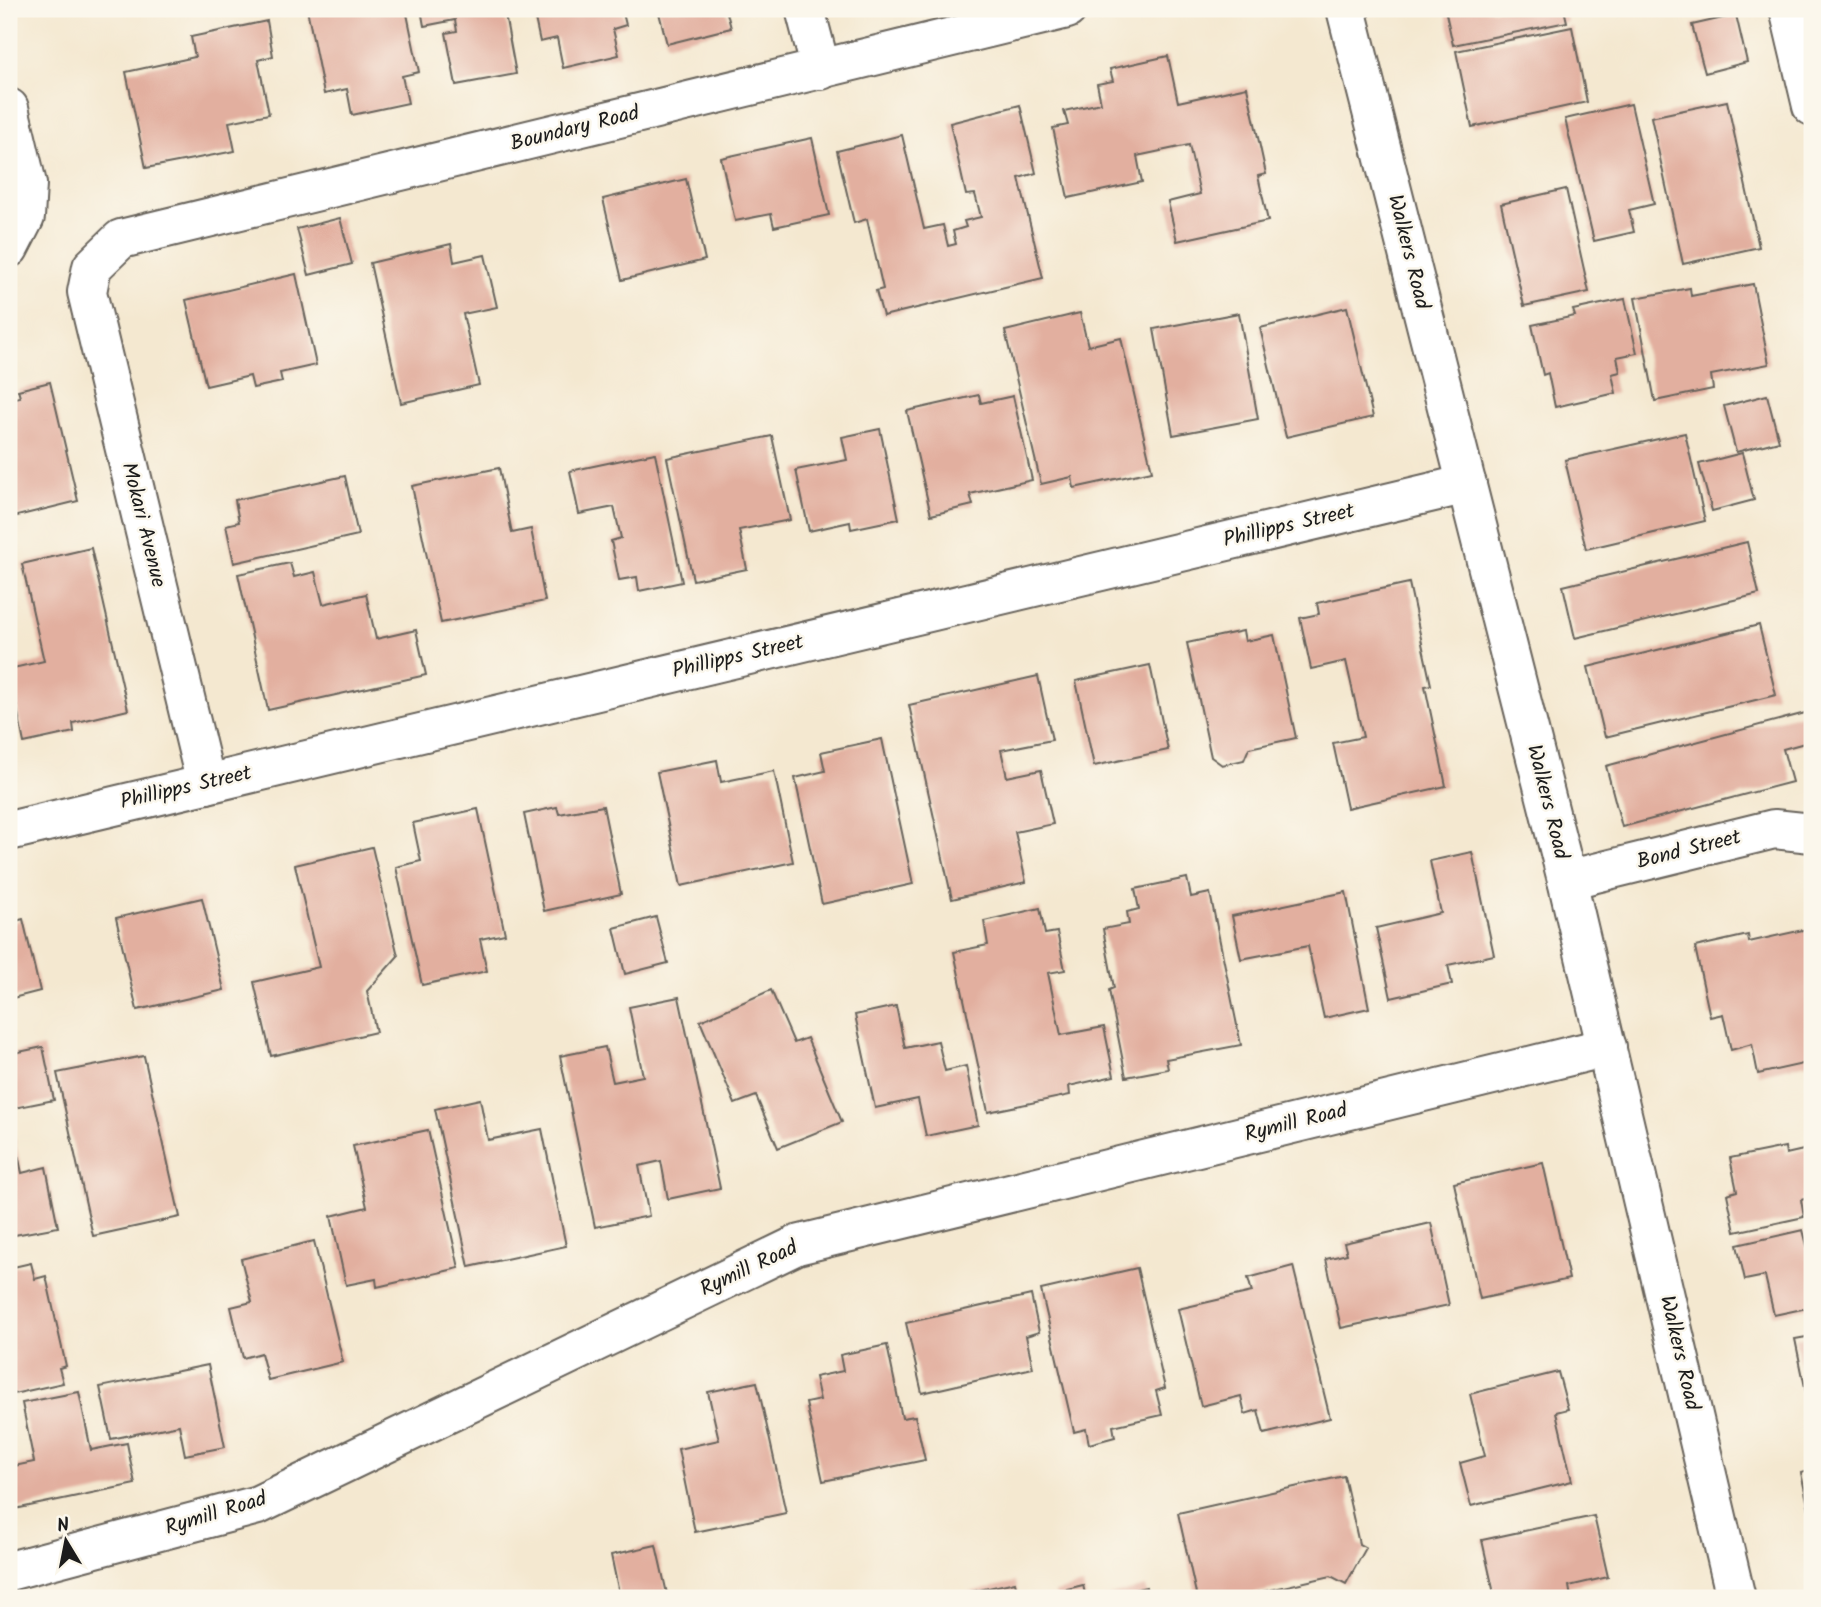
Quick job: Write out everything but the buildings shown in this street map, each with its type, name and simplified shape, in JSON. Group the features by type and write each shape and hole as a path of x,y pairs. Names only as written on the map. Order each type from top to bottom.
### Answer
{"street":[{"path":"805,9 821,70"},
{"name":"Boundary Road","path":"92,267 121,239 1067,9"},
{"name":"Walkers Road","path":"1346,9 1567,880 1736,1598"},
{"path":"1789,9 1812,106"},
{"path":"9,108 27,184 25,217 9,248"},
{"name":"Mokari Avenue","path":"92,267 86,292 206,784"},
{"name":"Phillipps Street","path":"9,831 1467,484"},
{"name":"Bond Street","path":"1567,880 1774,829 1812,833"},
{"name":"Rymill Road","path":"9,1571 258,1505 797,1245 1607,1047"}]}
